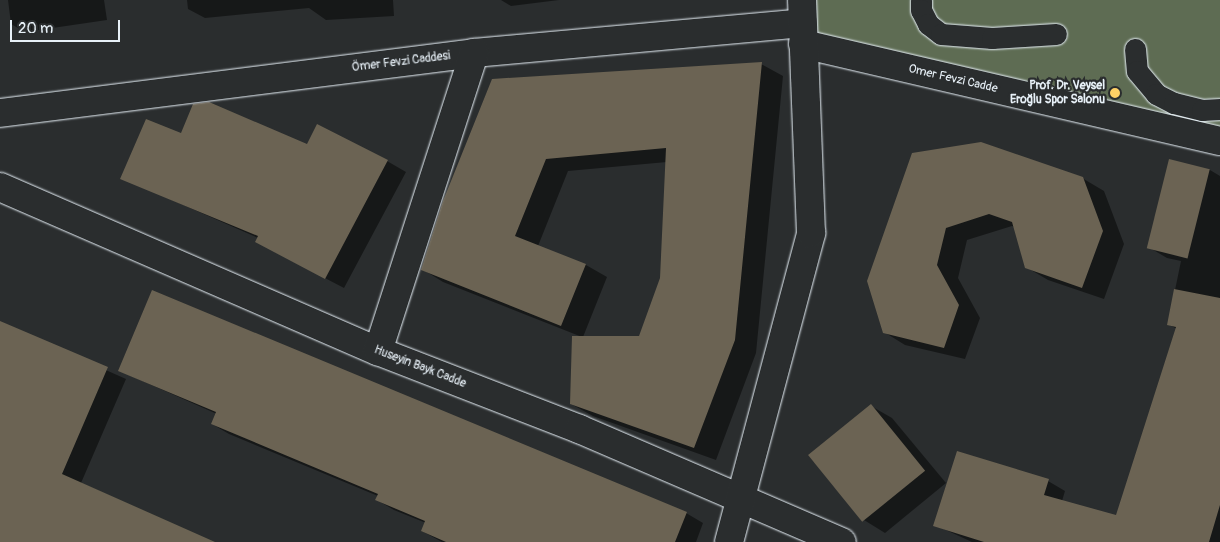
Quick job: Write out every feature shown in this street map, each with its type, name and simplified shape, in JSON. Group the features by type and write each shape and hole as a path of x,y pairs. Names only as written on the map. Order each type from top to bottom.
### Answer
{"street":[{"name":"Ömer Fevzi Caddesi","path":"0,112 474,53 803,22"},
{"path":"729,542 742,499 810,233 803,22"},
{"name":"Omer Fevzi Cadde","path":"803,22 1220,141"},
{"path":"378,351 474,53"},
{"name":"Huseyin Bayk Cadde","path":"0,187 378,351 579,429 842,542"}],"lane":[{"path":"922,0 921,10 928,24 941,34 992,38 1056,34"},
{"path":"1135,49 1137,70 1156,94 1193,108 1220,109"}],"green space":[{"name":"Prof. Dr. Veysel Eroğlu Spor Salonu","path":"802,0 1220,0 1220,141 803,44"}],"building":[{"path":"762,62 735,340 694,448 570,404 572,336 639,336 660,278 666,148 546,159 515,236 586,264 561,326 421,270 443,201 492,79"},
{"path":"209,102 307,144 317,124 388,160 325,279 255,242 258,236 120,179 146,119 181,133 193,104"},
{"path":"981,142 1083,177 1103,231 1082,288 1025,268 1012,222 989,214 946,228 937,265 959,305 944,348 883,333 867,281 912,153"},
{"path":"1169,159 1210,169 1187,258 1147,248"},
{"path":"1174,289 1220,298 1220,505 1209,542 984,542 933,526 957,451 1049,479 1044,495 1116,515 1176,327 1167,325"},
{"path":"152,290 687,512 675,542 446,542 421,531 425,521 375,500 378,494 211,424 216,412 118,371"},
{"path":"0,321 108,367 62,474 215,542 0,542"},
{"path":"871,404 925,471 862,522 808,455"}],"place":[{"name":"Prof. Dr. Veysel Eroğlu Spor Salonu","path":"1115,93"}]}
